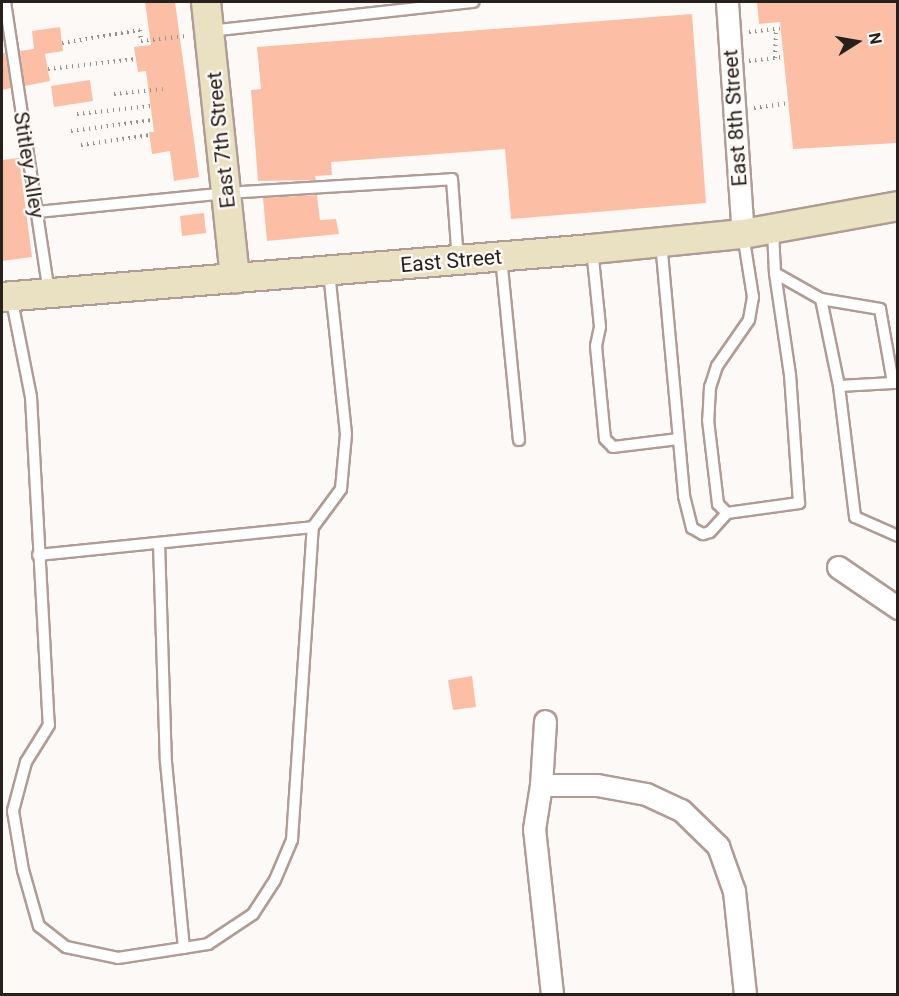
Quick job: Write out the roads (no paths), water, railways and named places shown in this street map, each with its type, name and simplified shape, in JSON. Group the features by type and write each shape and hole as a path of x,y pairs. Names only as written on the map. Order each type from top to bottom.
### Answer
{"main road":[{"name":"East 7th Street","path":"206,2 201,33 226,193 236,278"},
{"name":"East Street","path":"6,296 329,272 743,234 897,206"}],"street":[{"name":"East 8th Street","path":"727,2 743,234"},
{"path":"838,567 897,608"},
{"path":"545,722 541,785 534,829 552,994"},
{"path":"541,785 597,785 646,795 681,810 718,846 734,891 744,994"}],"lane":[{"name":"Stitley Alley","path":"5,2 49,292"},
{"path":"201,33 409,5 472,2"},
{"path":"36,212 226,193 452,179 458,261"},
{"path":"661,242 678,439 692,528 703,534 710,532 727,513 799,503 790,375 775,273 773,229"},
{"path":"727,513 718,504 708,420 710,387 717,366 749,320 753,297 743,234"},
{"path":"592,249 600,327 596,346 605,439 613,447 678,439"},
{"path":"501,257 519,440"},
{"path":"6,296 32,397 38,555 49,725 26,762 13,811 23,870 39,926 66,947 118,958 208,944 253,914 275,880 292,840 313,528 341,489 346,434 329,272"},
{"path":"775,273 821,299 880,309 895,383 839,386"},
{"path":"821,299 839,386 855,517 897,536"},
{"path":"38,555 313,528"},
{"path":"159,543 166,762 184,948"}]}
